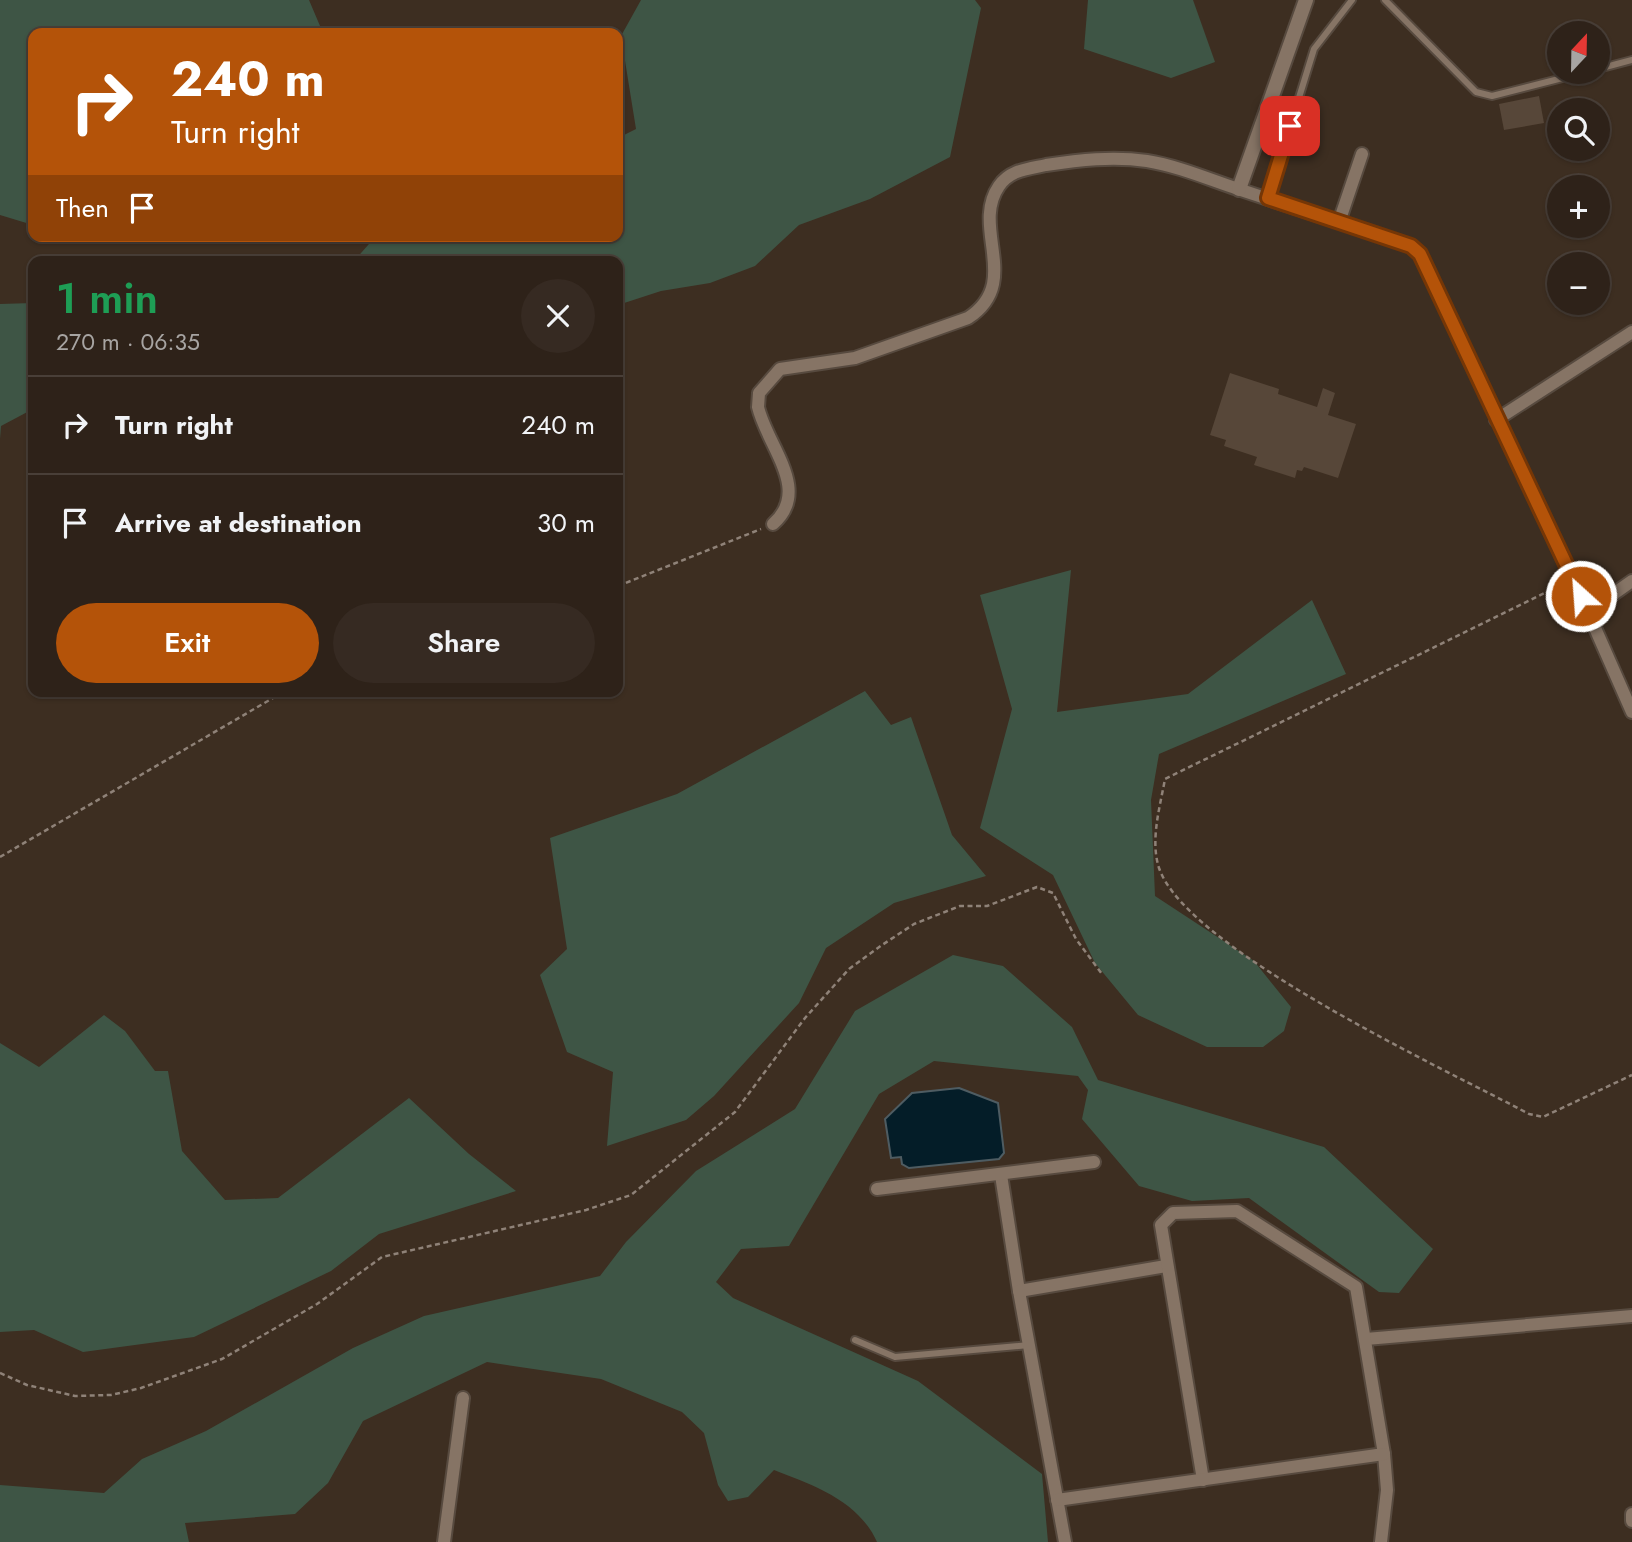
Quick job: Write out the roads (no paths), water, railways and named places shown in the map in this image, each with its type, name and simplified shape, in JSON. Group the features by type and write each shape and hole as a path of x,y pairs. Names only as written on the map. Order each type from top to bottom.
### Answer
{"street":[{"path":"1239,189 1306,0"},
{"path":"1339,222 1362,154"},
{"path":"773,524 788,506 789,486 758,407 760,393 780,369 855,358 968,318 984,307 994,283 991,212 993,196 1007,176 1020,170 1056,164 1120,159 1168,165 1411,246 1420,254 1573,579 1632,712"},
{"path":"1496,420 1632,332"},
{"path":"1588,612 1632,581"},
{"path":"877,1189 1094,1162"},
{"path":"1001,1175 1018,1291 1065,1542"},
{"path":"1203,1480 1161,1225 1173,1213 1237,1211 1356,1287 1384,1454 1387,1490 1381,1542"},
{"path":"1018,1291 1166,1266"},
{"path":"1366,1339 1632,1316"},
{"path":"444,1542 463,1398"},
{"path":"1057,1500 1384,1454"},
{"path":"1632,1514 1632,1521"}],"lane":[{"path":"1268,198 1314,49 1352,0"},
{"path":"1385,0 1476,92 1492,96 1547,82"},
{"path":"1610,66 1632,60"},
{"path":"855,1340 895,1357 1029,1345"}],"water":[{"path":"959,1088 998,1103 1004,1153 999,1159 909,1168 902,1164 901,1157 891,1158 885,1119 912,1093"}]}
